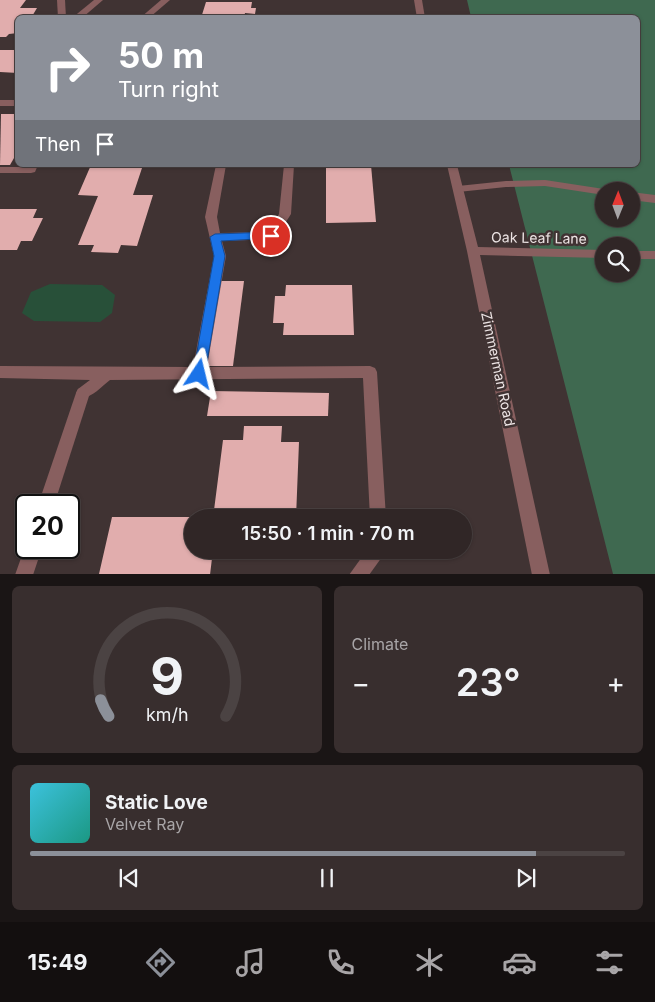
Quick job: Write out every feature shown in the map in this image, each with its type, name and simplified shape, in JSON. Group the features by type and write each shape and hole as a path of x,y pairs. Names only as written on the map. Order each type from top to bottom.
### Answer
{"street":[{"path":"61,0 62,15"},
{"path":"80,15 99,0"},
{"path":"148,15 166,0"},
{"path":"418,0 420,15"},
{"path":"0,103 15,103"},
{"path":"0,170 31,170 32,167"},
{"path":"199,374 220,256 211,217 220,167"},
{"path":"215,237 271,236 285,214 288,167"},
{"name":"Zimmerman Road","path":"452,167 473,252 540,574"},
{"path":"458,189 506,184 545,183 595,191"},
{"path":"640,197 655,199"},
{"name":"Oak Leaf Lane","path":"473,252 595,254"},
{"path":"640,255 655,255"},
{"path":"0,372 199,374 370,372 378,509"},
{"path":"50,494 83,393 107,374"},
{"path":"24,574 29,559"},
{"path":"358,574 370,559"}],"green space":[{"path":"467,0 655,0 655,574 613,574 510,167 640,167 640,15 471,15"},
{"path":"50,284 102,285 115,295 112,313 100,322 34,321 22,313 31,292"}],"building":[{"path":"0,0 26,0 20,8 37,8 33,15 15,15 15,33 0,37"},
{"path":"206,2 252,2 251,8 256,8 255,14 202,15"},
{"path":"0,50 15,50 15,73 0,72"},
{"path":"1,114 15,114 15,156 10,165 0,165"},
{"path":"90,167 142,167 133,195 153,195 137,246 121,245 118,253 91,252 94,245 78,245 98,196 78,195"},
{"path":"227,167 268,167 268,168"},
{"path":"326,167 371,167 376,222 326,223"},
{"path":"0,209 37,209 33,218 43,218 32,241 21,241 17,250 0,250"},
{"path":"220,281 244,281 233,366 206,366"},
{"path":"286,285 352,285 354,335 283,335 284,323 273,323 275,296 285,296"},
{"path":"211,391 329,393 328,416 207,416"},
{"path":"244,426 282,426 281,442 299,442 296,509 214,509 223,440 243,440"},
{"path":"112,517 184,517 184,559 212,559 210,574 99,574"}],"route":[{"path":"199,374 220,256 215,237 271,236"}]}
